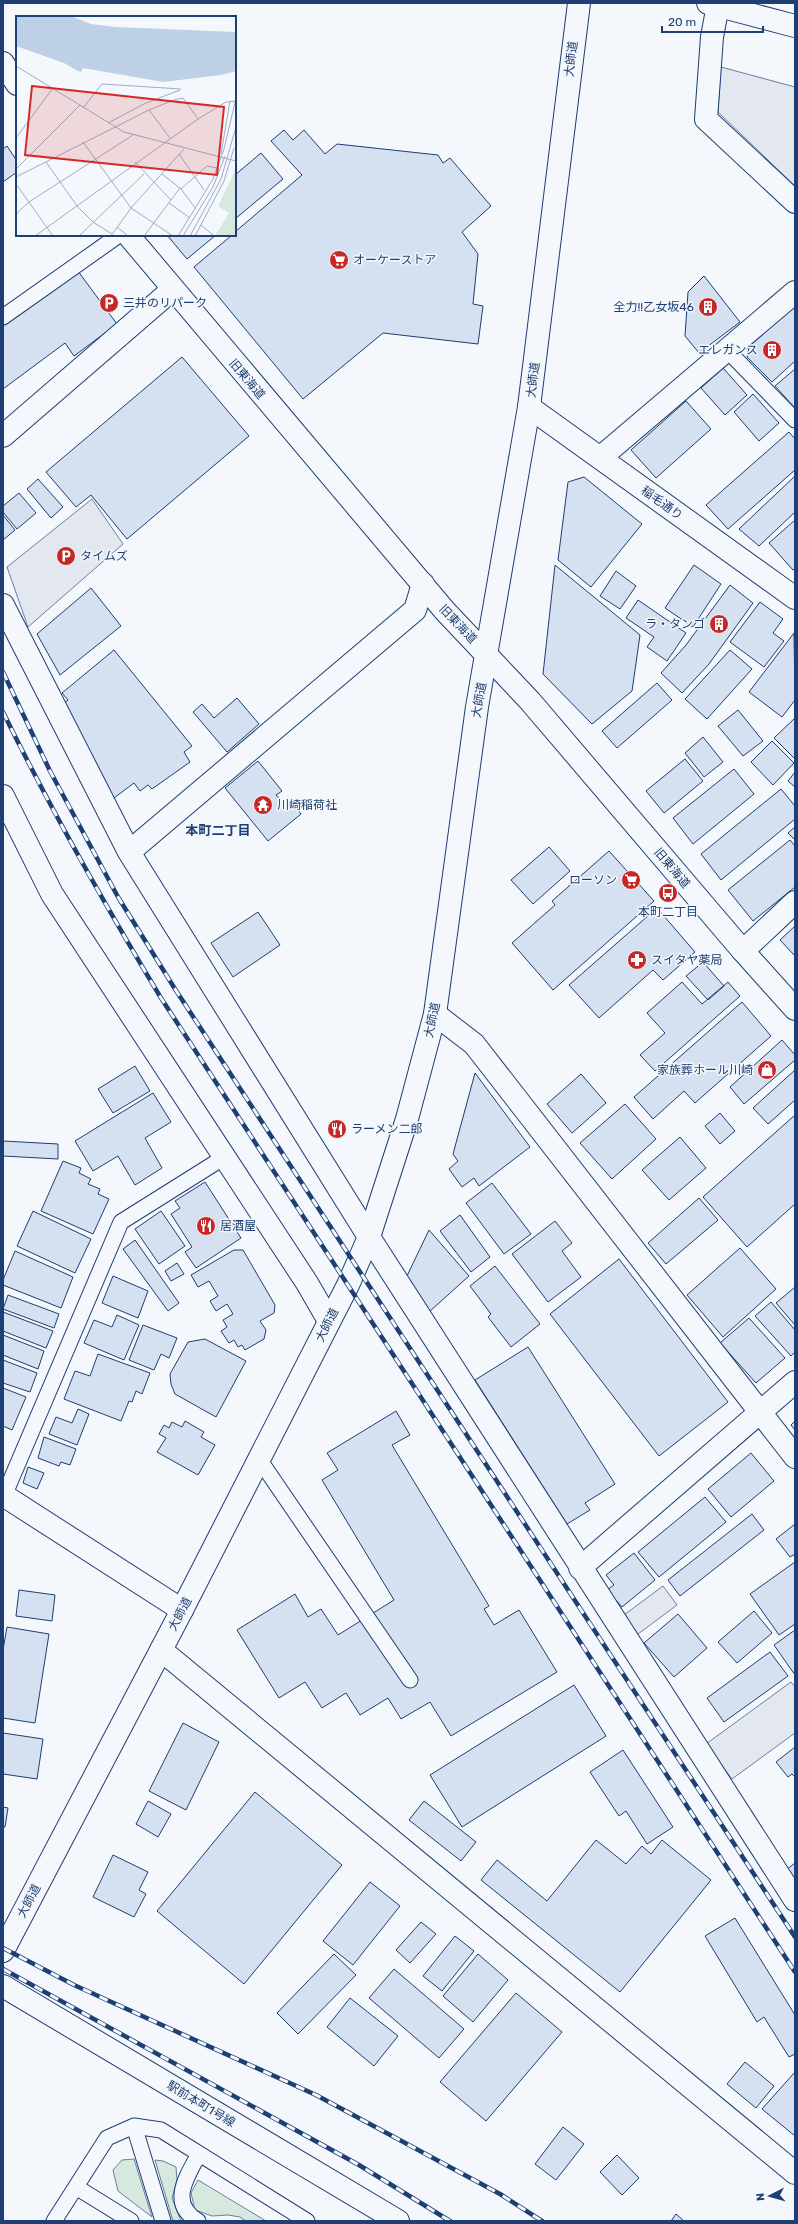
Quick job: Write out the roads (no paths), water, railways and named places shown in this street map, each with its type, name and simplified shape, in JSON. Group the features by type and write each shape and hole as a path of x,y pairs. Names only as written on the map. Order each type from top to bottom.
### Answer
{"main road":[{"name":"大師道","path":"3,1950 182,1610 348,1286 369,1238 407,1120 435,1014 477,707 529,407 579,3"},
{"path":"795,26 713,4 706,119 795,202"},
{"path":"3,63 16,82"},
{"name":"旧東海道","path":"129,236 172,290 445,611 487,654 530,702 743,951 795,1009"},
{"path":"3,436 172,290"},
{"path":"600,458 795,292"},
{"name":"稲毛通り","path":"529,407 795,598"},
{"path":"129,852 415,610 422,584"},
{"path":"3,605 129,852 369,1238 795,1900"},
{"path":"3,796 52,894 223,1158 307,1283 329,1321"},
{"path":"743,951 795,902"},
{"path":"435,1014 474,1044 795,1457"},
{"path":"580,1568 795,1382"},
{"path":"3,1496 182,1610"},
{"path":"161,1650 795,2172"},
{"name":"駅前本町1号線","path":"3,1986 398,2221"}],"lane":[{"path":"3,317 118,236"},
{"path":"727,350 795,420"},
{"path":"3,1496 121,1222 223,1158"},
{"path":"259,1459 410,1680"},
{"path":"134,2126 163,2221"},
{"path":"54,2221 107,2138 134,2126 161,2130 307,2221"},
{"path":"198,2221 187,2215 183,2203 182,2192 186,2179 199,2154"},
{"path":"76,2187 131,2221"}],"railway":[{"path":"3,672 50,771 118,897 175,989 795,1937"},
{"path":"3,712 79,857 161,998 795,1972"},
{"path":"3,1948 74,1985 316,2095 500,2194 542,2221"},
{"path":"3,1969 359,2165 450,2221"}],"place":[{"name":"オーケーストア","path":"339,260"},
{"name":"三井のリパーク","path":"109,303"},
{"name":"全力!!乙女坂46","path":"708,307"},
{"name":"エレガンス","path":"772,350"},
{"name":"タイムズ","path":"66,556"},
{"name":"ラ・タンゴ","path":"719,624"},
{"name":"川崎稲荷社","path":"263,805"},
{"name":"ローソン","path":"631,880"},
{"name":"本町二丁目","path":"668,893"},
{"name":"スイタヤ薬局","path":"637,960"},
{"name":"家族葬ホール川崎","path":"767,1070"},
{"name":"ラーメン二郎","path":"337,1129"},
{"name":"居酒屋","path":"206,1226"}],"district":[{"name":"本町二丁目","path":"218,830"}]}
